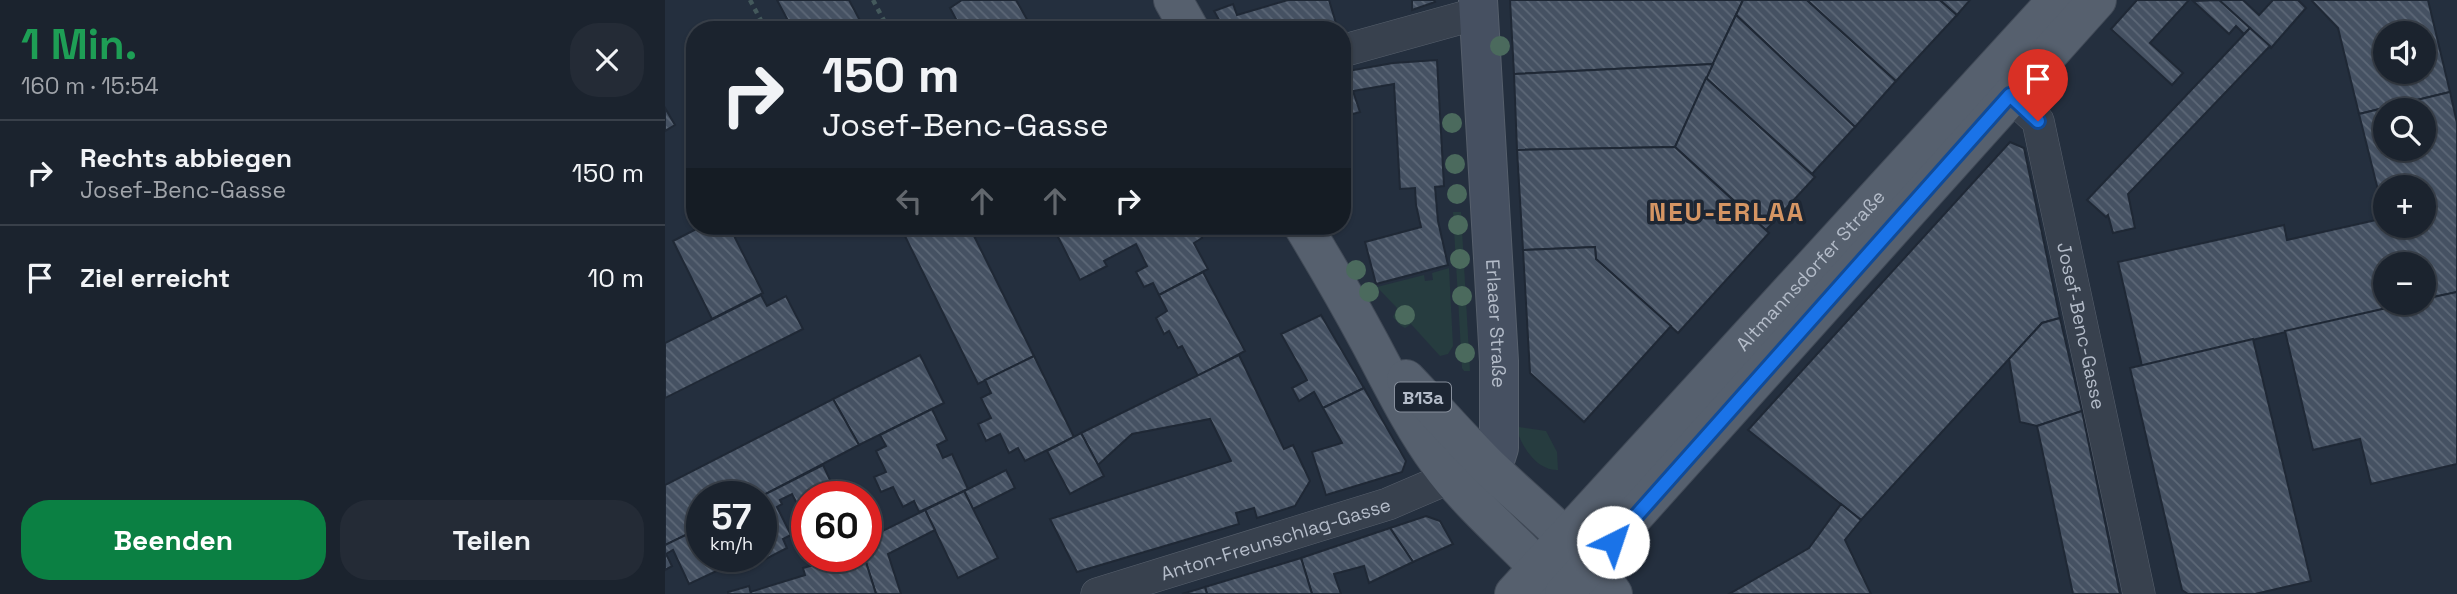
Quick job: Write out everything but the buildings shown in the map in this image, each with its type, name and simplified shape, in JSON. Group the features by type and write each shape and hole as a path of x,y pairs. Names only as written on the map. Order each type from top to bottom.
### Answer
{"main road":[{"path":"1174,0 1185,21"},
{"name":"Altmannsdorfer Straße","path":"1564,577 1999,85 2057,0"},
{"name":"Altmannsdorfer Straße","path":"1999,85 2097,0"},
{"name":"B13a","path":"1308,235 1405,407 1451,477 1564,577"},
{"name":"B13a","path":"1359,321 1391,363 1492,470 1564,577"}],"street":[{"path":"1351,48 1478,7"},
{"name":"Erlaaer Straße","path":"1478,7 1499,361 1499,448 1492,470"},
{"name":"Josef-Benc-Gasse","path":"1999,85 2038,121 2139,594"},
{"name":"Anton-Freunschlag-Gasse","path":"1097,594 1388,504 1451,477"}],"path":[{"path":"750,0 761,21"},
{"path":"873,0 884,21"}],"green space":[{"path":"1453,212 1461,212 1470,371 1464,371 1462,368"},
{"path":"1449,268 1453,346 1448,354 1440,356 1411,324 1405,328 1400,325 1393,317 1397,308 1377,287 1424,275 1425,281 1433,280 1432,273"},
{"path":"1519,427 1546,431 1557,452 1558,470 1544,467 1532,457 1519,437"}],"district":[{"name":"NEU-ERLAA","path":"1727,212"}],"route":[{"path":"1613,542 2010,95 2038,121"}]}
